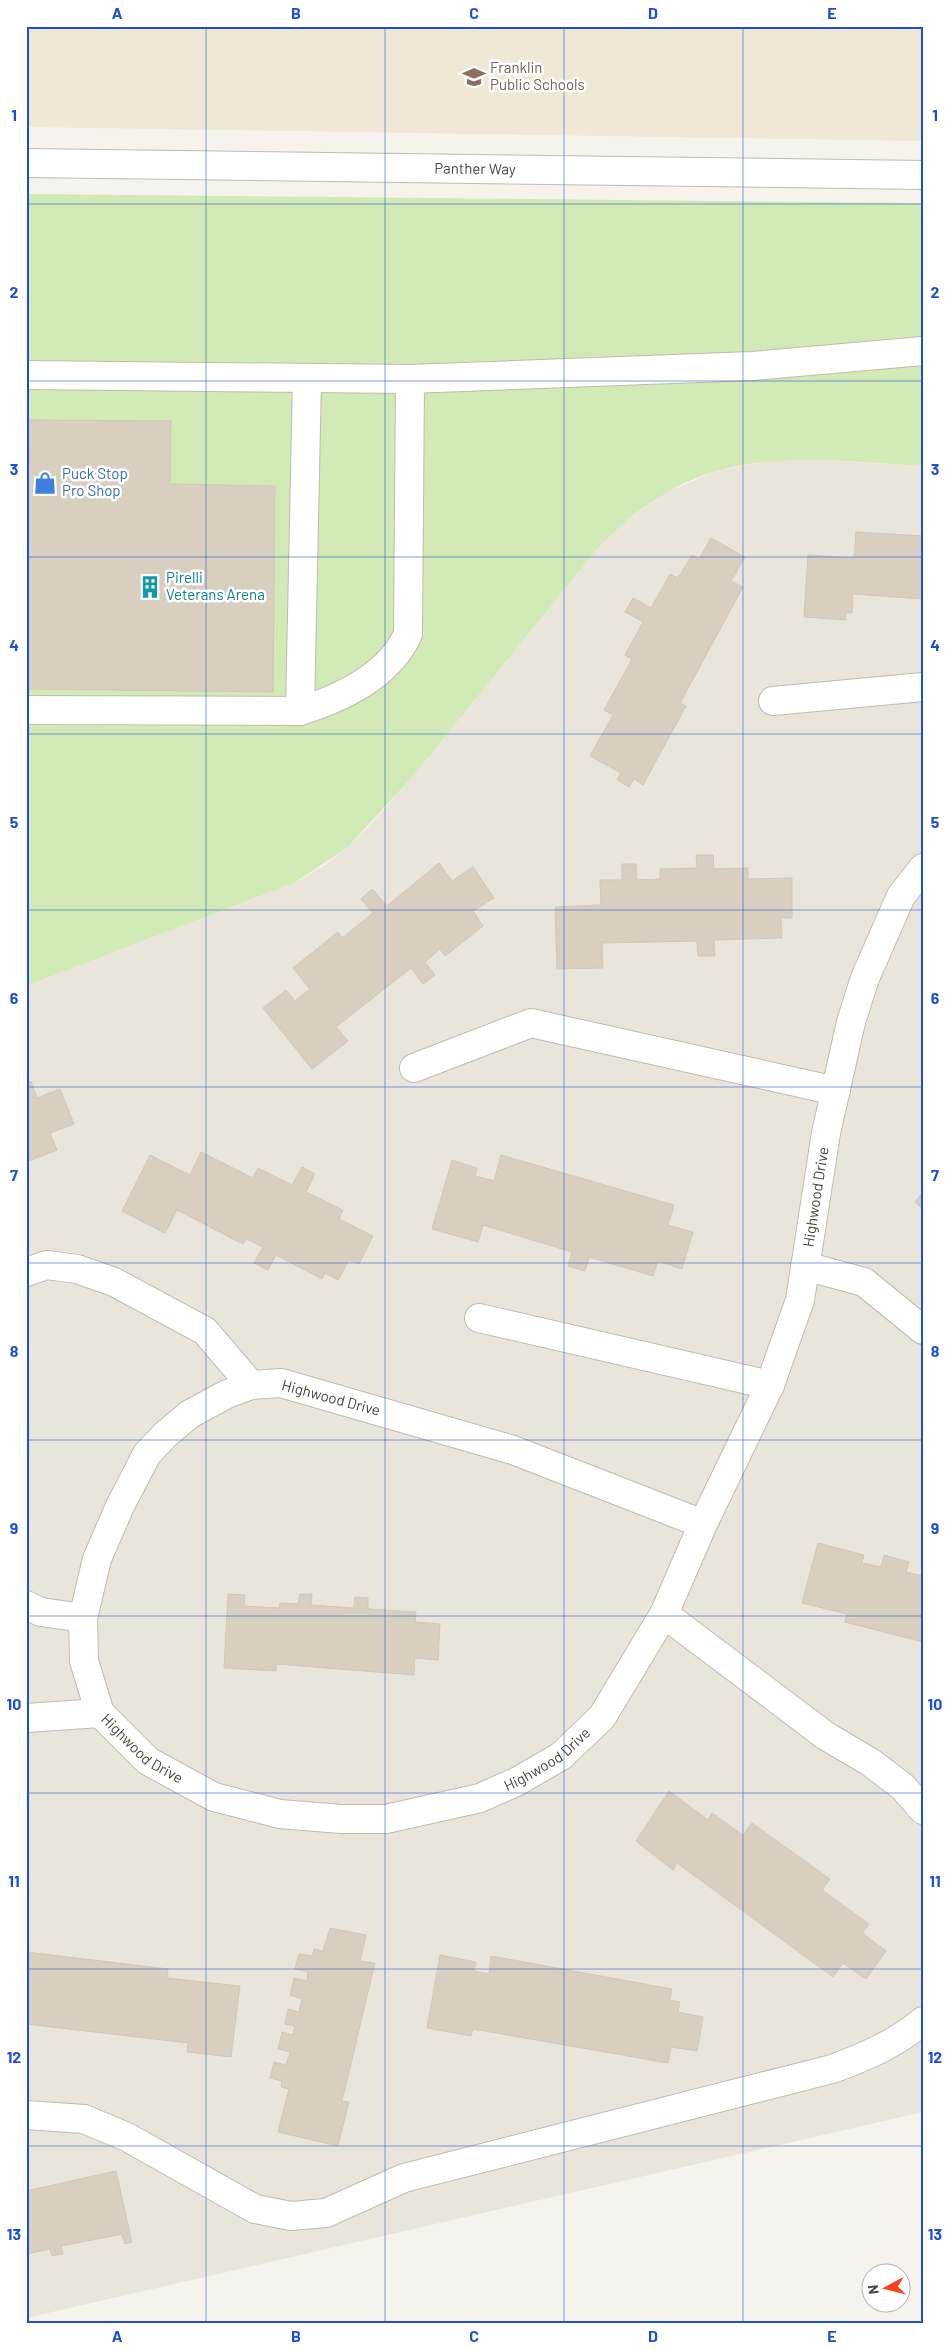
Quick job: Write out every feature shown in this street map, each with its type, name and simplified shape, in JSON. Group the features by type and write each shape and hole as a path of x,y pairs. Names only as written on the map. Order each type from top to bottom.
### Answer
{"street":[{"name":"Panther Way","path":"26,163 923,175"},
{"path":"26,374 410,379 752,366 923,351"},
{"path":"300,711 307,378"},
{"path":"26,710 300,711 321,704 367,682 402,648 408,634 410,379"},
{"path":"773,701 923,687"},
{"name":"Highwood Drive","path":"702,1524 513,1450 281,1383 251,1385 227,1394 190,1414 166,1434 148,1454 120,1506 97,1559 83,1618 84,1661 100,1714 148,1761 214,1797 280,1814 341,1819 386,1819 480,1798 518,1781 561,1756 602,1717 664,1614 702,1524 770,1385 800,1300 826,1133 851,1022 865,978 901,896 923,868"},
{"path":"414,1068 531,1022 836,1091"},
{"path":"26,1272 47,1265 77,1269 114,1282 205,1331 251,1385"},
{"path":"805,1266 864,1282 923,1330"},
{"path":"479,1318 770,1385"},
{"path":"26,1605 41,1612 83,1618"},
{"path":"664,1614 819,1730 877,1767 903,1787 923,1810"},
{"path":"26,1718 100,1714"},
{"path":"26,2115 84,2119 127,2137 255,2209 291,2216 326,2213 404,2178 832,2069 873,2054 904,2036 923,2021"}],"shaded area":[{"name":"Franklin Public Schools","path":"26,26 923,26 923,141 26,127"},
{"path":"801,459 923,466 923,2112 26,2318 26,986 294,883 322,867 347,848 370,825 415,774 597,549 617,528 663,494 716,471 772,460"}],"green space":[{"path":"26,194 923,203 923,466 830,460 788,460 748,464 710,473 672,489 635,514 597,549 415,774 347,848 294,883 26,986"}],"building":[{"name":"Pirelli Veterans Arena","path":"26,420 171,421 170,484 275,486 273,692 26,689"},
{"path":"856,532 923,536 923,599 853,594 852,613 846,613 846,620 804,617 808,555 854,558"},
{"path":"711,538 745,557 731,581 743,587 680,703 686,706 643,785 634,779 629,787 617,780 621,773 590,756 613,715 604,710 632,659 625,655 643,622 625,612 633,598 651,608 670,574 678,578 692,555 699,559"},
{"path":"696,855 713,855 714,869 748,868 748,879 792,878 792,918 781,918 782,938 714,940 715,956 698,956 697,941 602,943 603,968 557,969 555,907 601,905 600,880 622,880 622,864 636,864 637,880 660,879 660,869 697,868"},
{"path":"439,863 452,881 473,867 494,898 473,911 483,926 445,956 440,949 425,962 435,975 423,984 411,968 336,1027 348,1041 312,1069 263,1008 286,990 295,1001 310,989 293,968 338,932 342,938 373,913 361,899 372,889 387,906"},
{"path":"31,1081 37,1098 60,1089 74,1124 50,1133 57,1150 26,1162 26,1083"},
{"path":"201,1152 253,1178 258,1168 292,1185 302,1167 315,1174 306,1192 343,1210 339,1219 373,1236 359,1264 349,1260 338,1280 325,1273 322,1279 276,1255 268,1270 254,1263 263,1247 246,1239 243,1244 177,1210 165,1233 122,1211 150,1155 190,1175"},
{"path":"501,1155 674,1205 668,1225 693,1232 682,1269 658,1261 653,1276 589,1257 585,1271 568,1266 572,1252 483,1225 478,1242 432,1229 452,1160 477,1168 475,1176 494,1181"},
{"path":"923,1192 923,1209 915,1202"},
{"path":"818,1543 864,1555 862,1563 881,1567 884,1555 909,1562 906,1572 923,1576 923,1642 845,1622 847,1614 802,1603"},
{"path":"228,1594 245,1595 244,1606 279,1608 280,1603 298,1604 300,1594 312,1594 311,1605 354,1608 355,1597 368,1598 368,1609 416,1612 415,1622 440,1624 438,1660 415,1658 414,1675 276,1664 276,1671 224,1668"},
{"path":"669,1791 708,1820 712,1813 743,1835 752,1823 830,1879 822,1890 869,1924 862,1933 886,1951 866,1979 843,1963 833,1977 677,1863 673,1870 636,1841"},
{"path":"330,1928 366,1935 360,1961 375,1963 342,2101 349,2102 338,2146 278,2132 289,2089 281,2087 282,2081 270,2078 274,2062 286,2065 290,2052 278,2049 282,2032 293,2035 295,2026 285,2024 288,2009 299,2012 302,1999 290,1995 294,1978 307,1981 308,1972 295,1969 299,1954 312,1956 314,1949 323,1951"},
{"path":"26,1952 168,1969 167,1978 240,1986 231,2057 187,2052 188,2043 26,2024"},
{"path":"440,1955 476,1962 474,1971 489,1974 491,1956 672,1989 670,2000 680,2002 678,2012 703,2017 697,2051 671,2047 668,2063 473,2029 471,2036 427,2028"},
{"path":"116,2171 132,2242 125,2244 122,2234 61,2246 63,2254 52,2256 50,2249 26,2254 26,2191"}],"place":[{"name":"Franklin Public Schools","path":"474,77"},
{"name":"Puck Stop Pro Shop","path":"45,483"},
{"name":"Pirelli Veterans Arena","path":"150,587"}]}
